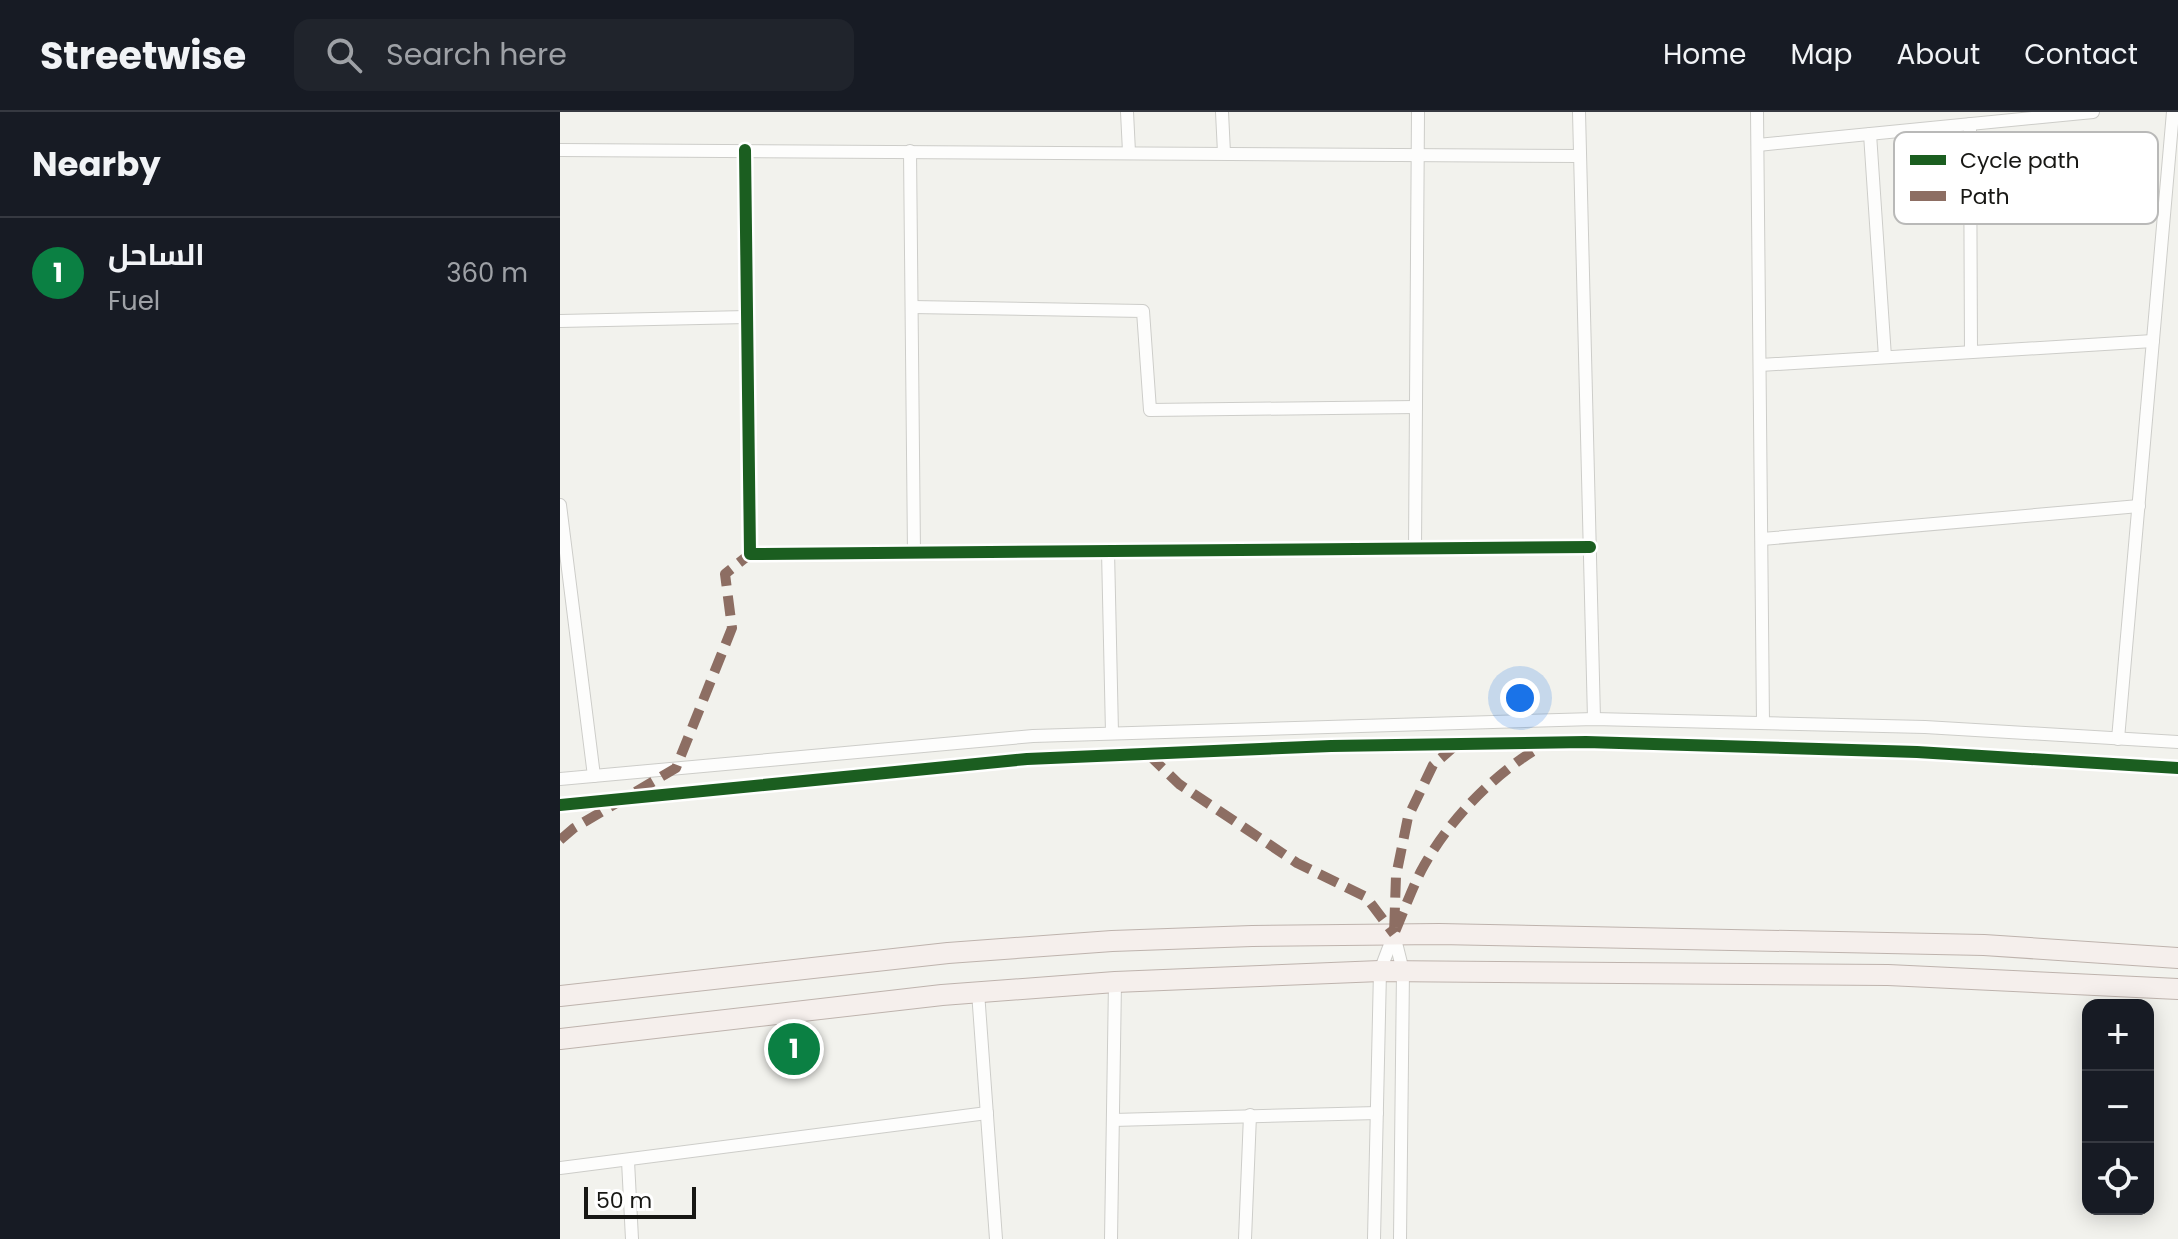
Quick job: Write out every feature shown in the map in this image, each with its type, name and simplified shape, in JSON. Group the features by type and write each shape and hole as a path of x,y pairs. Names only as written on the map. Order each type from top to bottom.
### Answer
{"main road":[{"path":"560,996 948,953 1112,941 1394,934 1984,945 2178,958"},
{"path":"560,1039 978,992 1115,982 1380,971 1888,975 2178,989"}],"street":[{"path":"1127,112 1129,152"},
{"path":"1222,112 1224,153"},
{"path":"1415,549 1418,112"},
{"path":"1579,112 1594,719"},
{"path":"1757,112 1763,723"},
{"path":"1758,145 2093,112"},
{"path":"2118,739 2173,112"},
{"path":"1970,124 1970,132"},
{"path":"1870,134 1885,357"},
{"path":"560,150 1579,156"},
{"path":"745,150 750,554 1590,547"},
{"path":"910,151 914,553"},
{"path":"1970,224 1971,352"},
{"path":"912,307 1143,311 1150,410 1416,407"},
{"path":"560,321 747,317"},
{"path":"1760,365 2153,341"},
{"path":"560,505 594,776"},
{"path":"1762,539 2139,506"},
{"path":"1108,551 1112,733"},
{"path":"560,779 1033,736 1594,719 1925,727 2178,742"},
{"path":"560,805 1027,759 1331,746 1586,742 1917,752 2178,768"},
{"path":"1394,934 1403,971 1400,1239"},
{"path":"1374,1239 1380,971 1394,934"},
{"path":"1111,1239 1115,982"},
{"path":"978,992 996,1239"},
{"path":"560,1168 987,1113"},
{"path":"1113,1120 1377,1113"},
{"path":"1245,1239 1250,1115"},
{"path":"628,1161 632,1239"}],"marked path":[{"path":"560,840 574,828 676,768 732,628 725,574 750,554"},
{"path":"1456,745 1433,765 1408,817 1396,876 1394,934 1421,871 1458,817 1489,784 1542,746"},
{"path":"1148,754 1179,784 1297,863 1366,897 1394,934"}],"cycle path":[{"path":"745,150 750,554 1590,547"},
{"path":"560,805 1027,759 1331,746 1586,742 1917,752 2178,768"}],"place":[{"name":"الساحل","path":"794,1049"}]}
